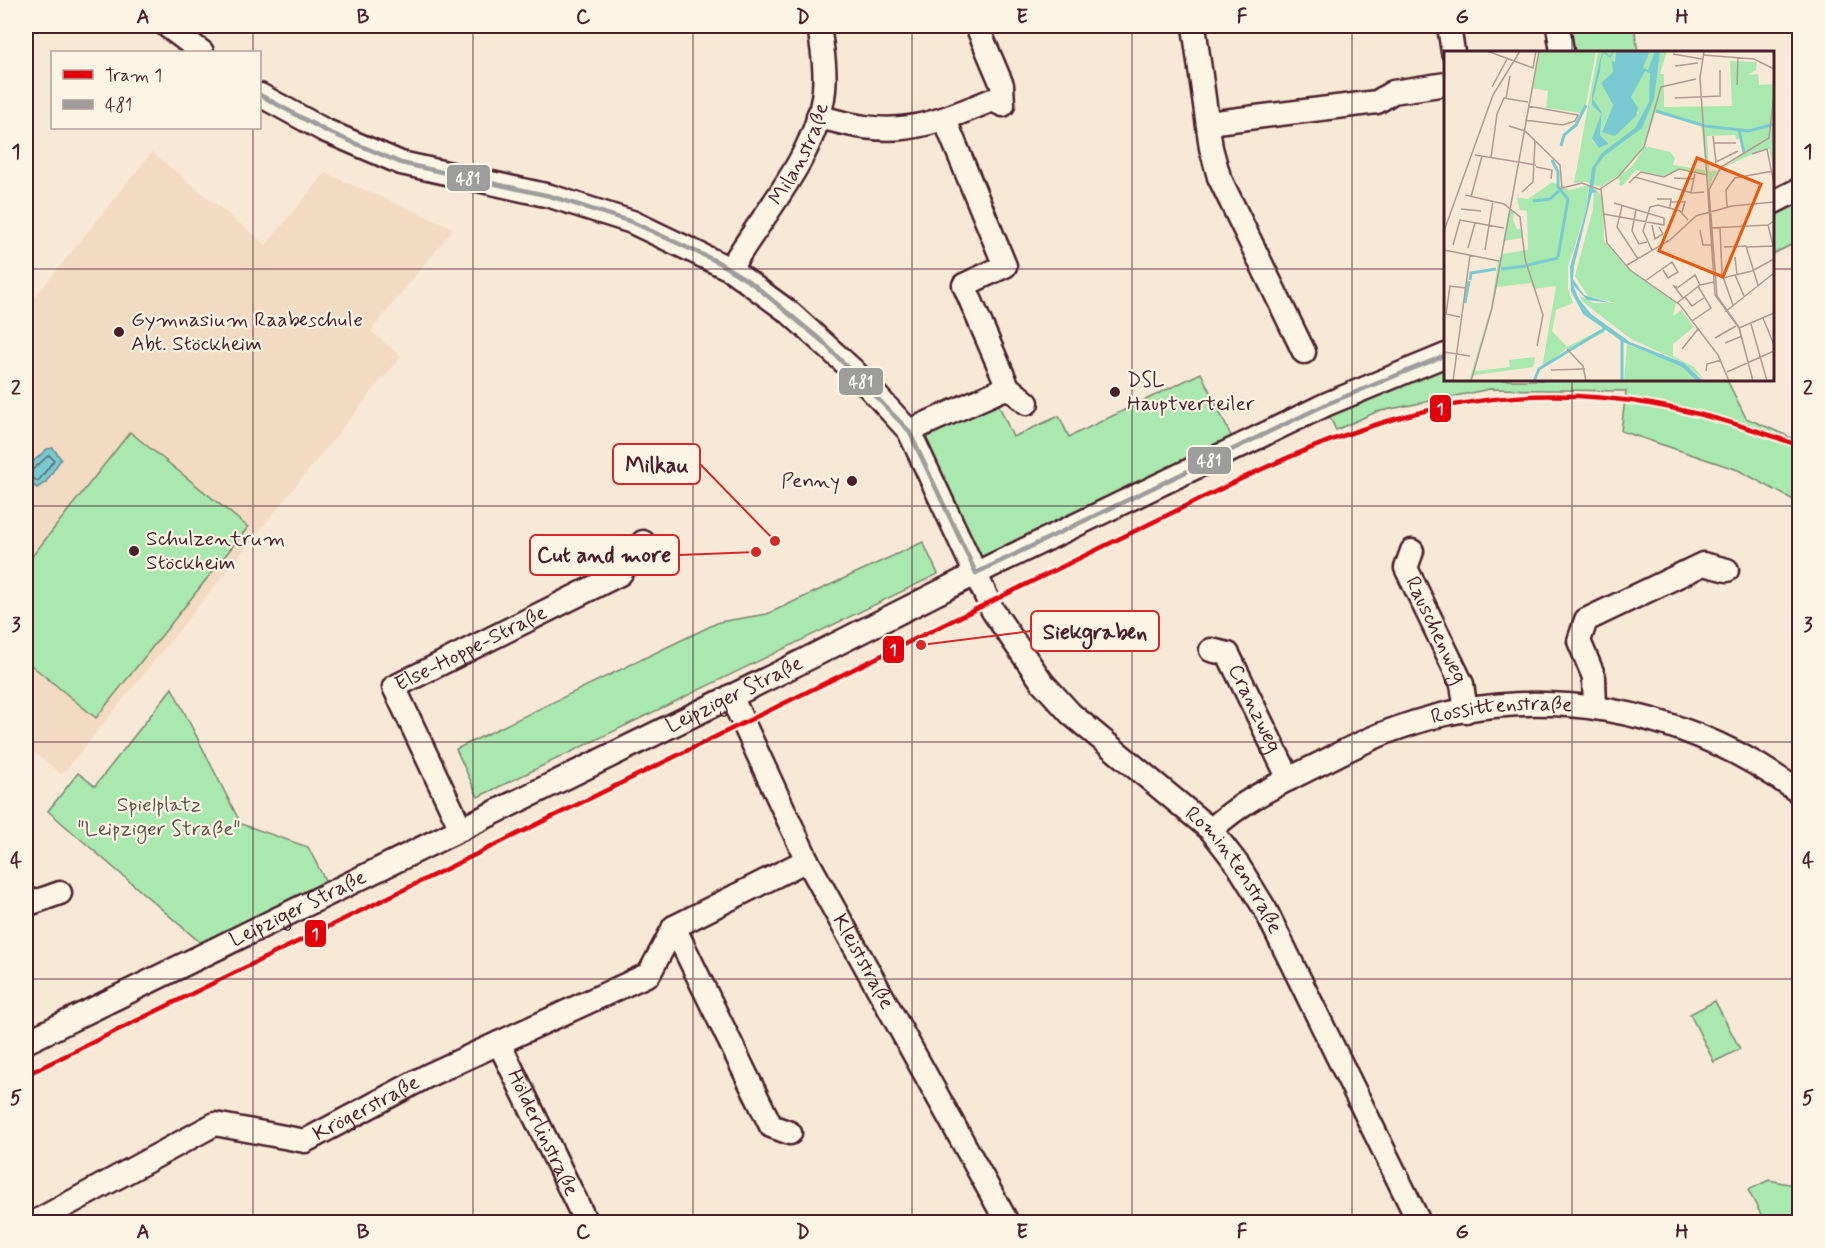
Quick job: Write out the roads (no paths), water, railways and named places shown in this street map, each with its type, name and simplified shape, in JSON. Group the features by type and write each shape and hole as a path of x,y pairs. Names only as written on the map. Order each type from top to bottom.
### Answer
{"street":[{"path":"166,26 201,51"},
{"name":"Milanstraße","path":"730,269 801,159 818,116 824,93 825,71 819,26"},
{"path":"818,116 872,130 912,127 945,120 992,100 1003,105 1002,85 977,26"},
{"path":"1194,26 1208,123 1220,177 1304,352"},
{"path":"1449,26 1453,51"},
{"path":"1558,26 1562,51"},
{"path":"1208,123 1377,102 1393,92 1444,84"},
{"name":"Romintenstraße","path":"261,96 324,130 400,163 587,206 650,230 730,269 753,284 824,342 909,431 1002,626 1042,682 1071,714 1211,830 1238,865 1265,909 1419,1222"},
{"path":"945,120 1005,266 964,285 1008,387 1027,403"},
{"path":"1774,202 1800,189"},
{"name":"Leipziger Straße","path":"26,1042 731,696 976,573 1327,404 1444,356"},
{"path":"909,431 1008,387"},
{"name":"Else-Hoppe-Straße","path":"461,829 394,687 620,574 643,542"},
{"name":"Rauschenweg","path":"1412,551 1406,568 1462,684 1466,711"},
{"path":"1595,708 1594,677 1579,641 1586,620 1703,564 1727,570"},
{"name":"Cranzweg","path":"1211,650 1228,654 1289,779"},
{"name":"Kleiststraße","path":"731,696 807,860 1007,1222"},
{"name":"Rossittenstraße","path":"1211,830 1247,800 1398,728 1466,711 1523,704 1595,708 1643,716 1695,734 1756,763 1800,793"},
{"path":"790,1133 771,1126 674,927 807,860"},
{"path":"26,905 60,893"},
{"name":"Krögerstraße","path":"35,1222 215,1124 305,1142 429,1076 649,974 674,927"},
{"name":"Hölderlinstraße","path":"499,1044 586,1222"}],"water":[{"path":"53,448 61,459 46,482 37,488 26,480 26,468 47,449"}],"tram line":[{"name":"1","path":"26,1075 1241,479 1314,447 1383,422 1451,406 1517,397 1583,396 1652,404 1724,421 1800,446"}],"place":[{"name":"Gymnasium Raabeschule Abt. Stöckheim","path":"119,332"},
{"name":"DSL Hauptverteiler","path":"1115,392"},
{"name":"Penny","path":"852,481"},
{"name":"Milkau","path":"775,541"},
{"name":"Schulzentrum Stöckheim","path":"134,551"},
{"name":"Cut and more","path":"756,552"},
{"name":"Siekgraben","path":"921,645"}],"park label":[{"name":"Spielplatz \"Leipziger Straße\"","path":"159,817"}]}
